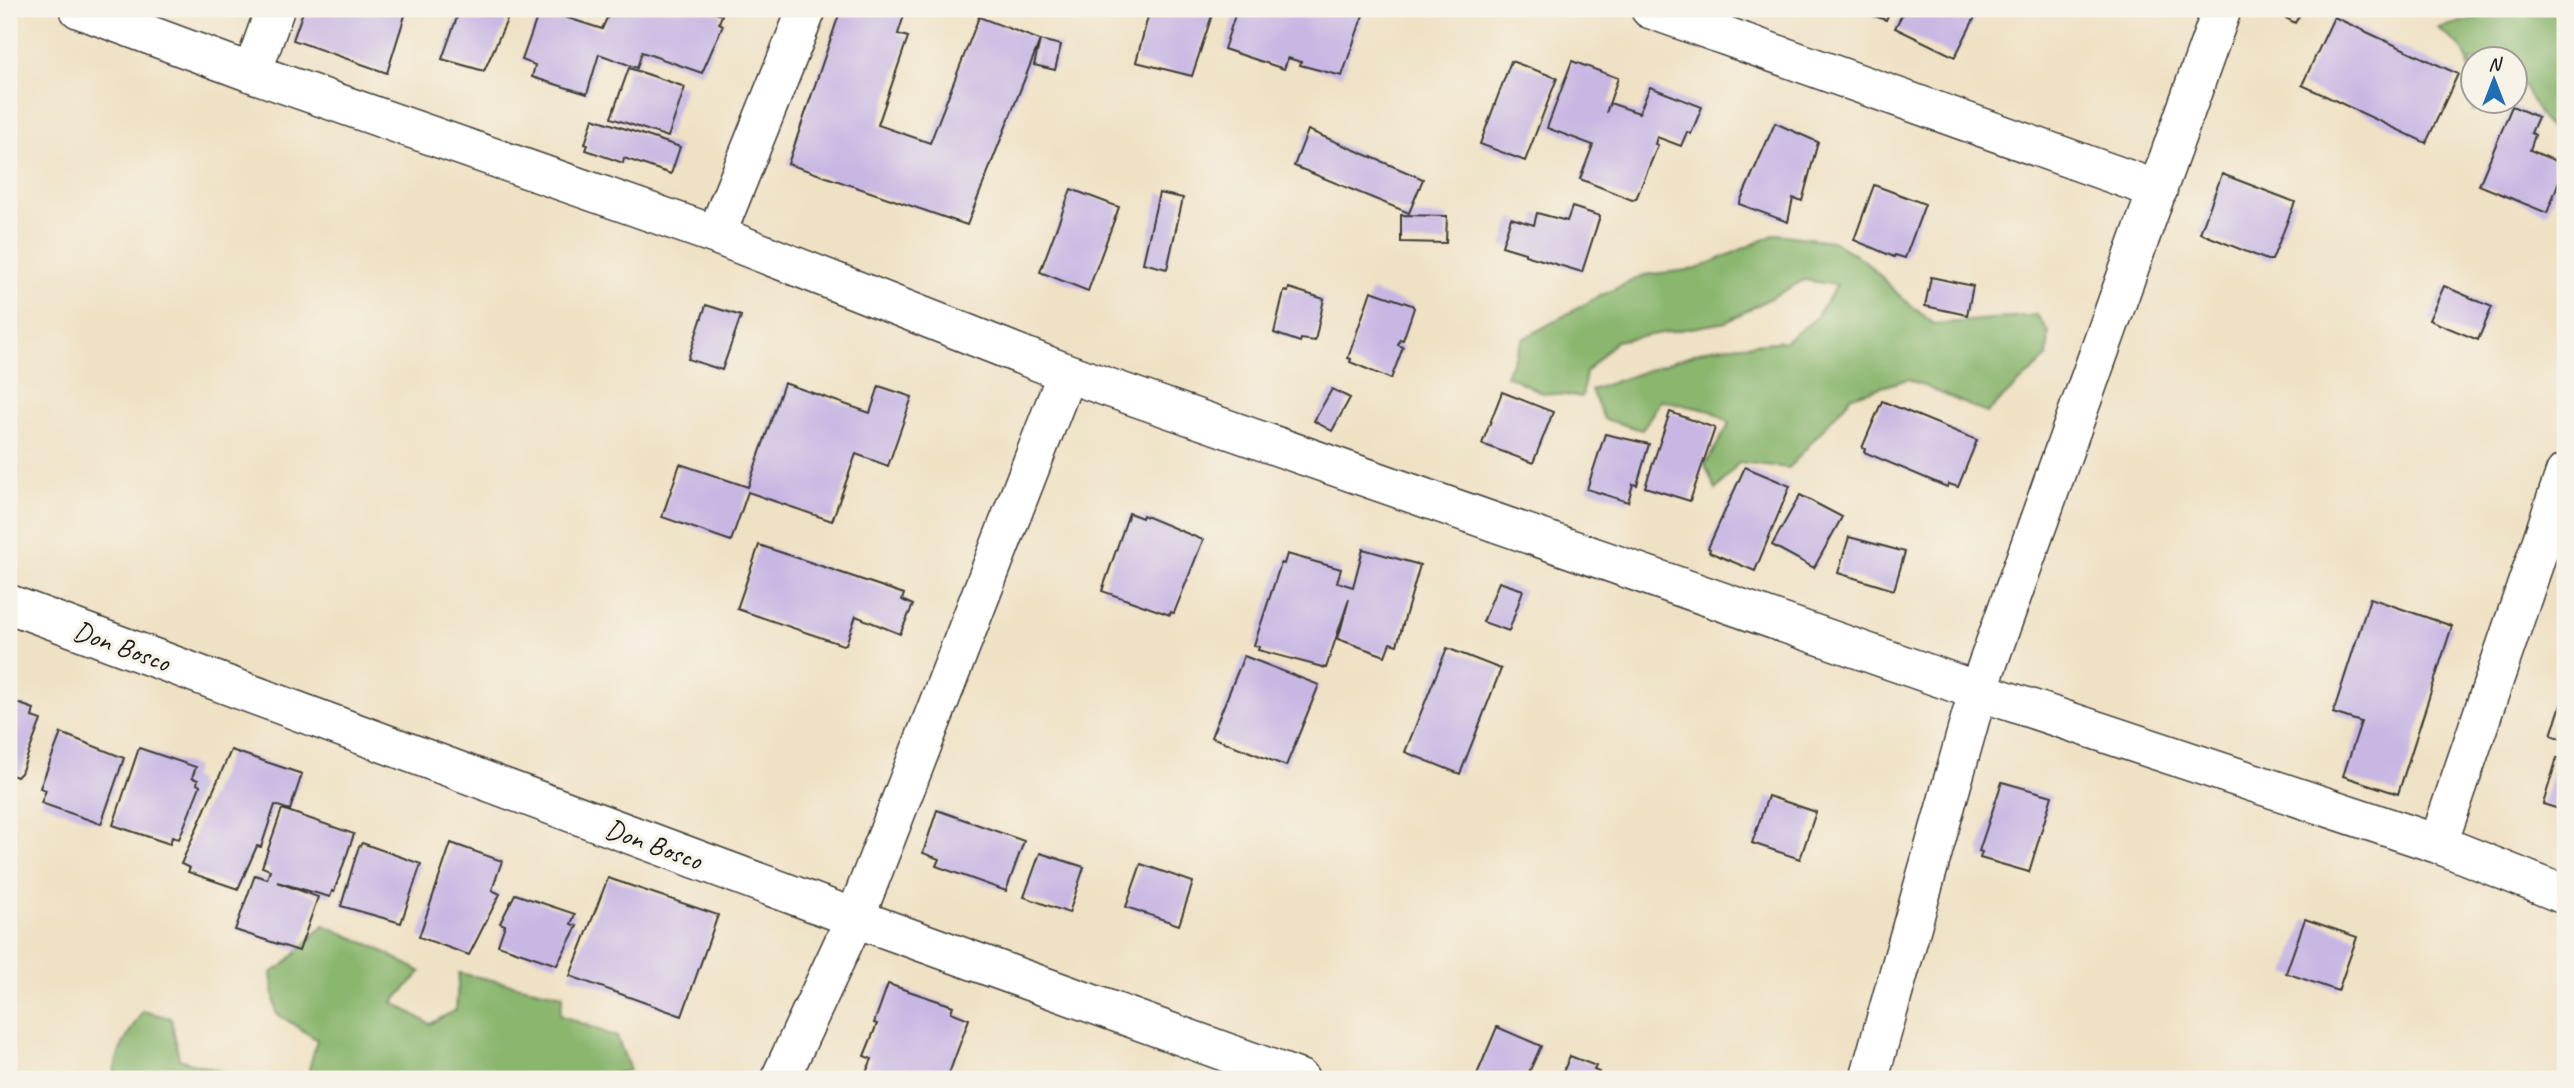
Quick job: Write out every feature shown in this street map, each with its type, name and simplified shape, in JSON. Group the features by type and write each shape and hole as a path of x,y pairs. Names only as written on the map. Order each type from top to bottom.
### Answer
{"street":[{"path":"79,9 251,73 716,235 1067,373 1978,691 2438,844 2565,895"},
{"path":"251,73 275,9"},
{"path":"716,235 807,9"},
{"path":"1650,9 2158,190"},
{"path":"1869,1079 1978,691 2222,9"},
{"path":"780,1079 855,918 1067,373"},
{"path":"2438,844 2565,473"},
{"name":"Don Bosco","path":"9,604 855,918 1300,1079"}],"green space":[{"path":"2503,9 2565,9 2565,144 2543,121 2528,93 2528,46 2460,46 2438,28 2502,12"},
{"path":"1776,234 1832,241 1864,260 1902,298 1934,324 2037,315 2049,333 2047,357 1987,413 1908,379 1852,396 1789,468 1739,462 1716,490 1705,465 1730,423 1711,411 1661,400 1642,430 1604,419 1591,390 1711,348 1785,341 1815,319 1837,285 1804,280 1726,322 1616,341 1586,372 1582,397 1543,393 1506,375 1523,339 1594,299 1644,275 1697,269"},
{"path":"324,925 375,947 421,972 393,1002 430,1024 456,1010 459,973 563,995 560,1015 617,1037 630,1070 594,1079 323,1079 308,1073 317,1040 276,1013 271,973 285,964"},
{"path":"143,1011 171,1018 179,1059 226,1073 235,1079 115,1079 119,1053"}],"building":[{"path":"304,9 407,9 387,73 293,40"},
{"path":"460,9 512,9 484,71 442,59"},
{"path":"540,9 602,29 611,9 703,9 722,15 719,23 723,25 702,73 642,52 637,68 599,54 587,94 532,77 535,65 522,60"},
{"path":"841,9 906,9 898,34 908,37 878,125 930,143 979,17 1040,40 967,225 788,164"},
{"path":"1150,9 1214,9 1192,76 1136,62"},
{"path":"1237,9 1365,9 1342,76 1300,65 1301,62 1288,58 1284,69 1224,49"},
{"path":"1854,9 1891,9 1886,20"},
{"path":"1905,9 1979,9 1955,57 1895,28"},
{"path":"2269,9 2303,9 2295,23"},
{"path":"2334,17 2458,74 2426,143 2302,85"},
{"path":"1040,40 1061,45 1055,70 1034,65"},
{"path":"1511,61 1557,78 1525,161 1480,144"},
{"path":"1572,61 1618,78 1606,113 1610,103 1639,113 1650,87 1702,107 1691,134 1687,132 1681,146 1657,137 1655,144 1658,145 1636,199 1632,200 1580,179 1593,145 1547,128"},
{"path":"629,68 685,87 668,137 611,118"},
{"path":"2528,113 2538,117 2531,133 2535,135 2530,150 2565,165 2547,213 2479,185 2508,116 2528,116"},
{"path":"593,118 680,147 671,174 624,158 623,163 586,150 588,145 585,144"},
{"path":"1775,123 1818,142 1802,201 1793,198 1788,222 1739,204"},
{"path":"1308,130 1423,179 1409,213 1294,166"},
{"path":"2222,174 2295,202 2272,260 2200,233"},
{"path":"1874,185 1925,204 1905,258 1894,257 1854,240"},
{"path":"1071,189 1119,207 1088,291 1040,272"},
{"path":"1159,193 1183,198 1167,269 1143,263"},
{"path":"1572,207 1600,216 1582,272 1502,246 1511,218 1534,225 1537,213 1567,221"},
{"path":"1401,215 1447,216 1446,243 1401,242"},
{"path":"1931,277 1973,286 1967,315 1925,306"},
{"path":"2444,286 2492,307 2478,340 2429,320"},
{"path":"1289,288 1324,299 1315,341 1301,339 1300,342 1274,333 1284,291 1288,292"},
{"path":"1371,291 1414,308 1403,340 1400,339 1398,345 1403,347 1391,379 1350,362 1351,359 1348,358"},
{"path":"706,305 741,316 722,370 688,359"},
{"path":"784,383 870,413 879,386 912,397 888,466 856,454 832,521 748,492 731,541 662,517 680,464 748,487"},
{"path":"1332,389 1350,398 1332,431 1314,421"},
{"path":"1502,392 1553,412 1533,463 1482,444"},
{"path":"1882,401 1977,440 1958,487 1949,484 1947,487 1864,452 1865,449 1862,448"},
{"path":"1670,412 1715,428 1690,501 1645,487"},
{"path":"1605,434 1649,444 1637,485 1633,484 1628,502 1587,489"},
{"path":"1745,467 1790,486 1755,571 1709,552 1708,548"},
{"path":"1800,495 1842,517 1814,568 1772,545"},
{"path":"1129,513 1142,518 1143,515 1203,540 1174,613 1171,612 1170,615 1102,591"},
{"path":"1849,537 1905,552 1894,590 1838,573"},
{"path":"759,545 904,594 902,600 913,605 900,634 856,616 846,644 843,645 737,609"},
{"path":"1363,549 1420,565 1397,645 1390,643 1385,656 1338,639 1349,599 1326,668 1258,650 1259,647 1254,645 1281,563 1284,564 1287,554 1341,569 1337,582 1353,587"},
{"path":"1499,582 1523,590 1509,631 1483,622"},
{"path":"2370,598 2452,626 2398,794 2343,776 2361,722 2333,713"},
{"path":"1447,648 1501,669 1460,774 1405,752"},
{"path":"1244,656 1319,685 1286,766 1211,737"},
{"path":"2565,693 2565,740 2551,735"},
{"path":"9,700 34,709 32,717 41,720 21,773 17,777 9,774"},
{"path":"61,733 124,758 101,824 41,803 46,790 40,788"},
{"path":"139,748 196,767 192,778 198,780 197,784 200,786 179,839 172,837 170,844 113,825"},
{"path":"231,750 302,774 290,810 275,805 261,847 257,846 238,889 188,872 190,868 181,864"},
{"path":"2562,754 2565,755 2565,811 2543,804 2557,758 2561,759"},
{"path":"2002,782 2052,796 2029,872 1980,858 1982,852 1979,851"},
{"path":"1768,796 1816,812 1800,859 1752,843"},
{"path":"282,809 354,834 330,897 277,882 318,897 299,951 235,930 255,875 267,879 270,870 262,867"},
{"path":"937,810 1024,841 1006,891 936,866 939,859 923,853"},
{"path":"362,843 421,864 401,923 341,906"},
{"path":"451,843 502,861 492,890 500,894 469,955 419,937"},
{"path":"1040,853 1084,867 1069,913 1024,897"},
{"path":"1141,864 1193,882 1179,925 1126,907"},
{"path":"608,878 718,915 682,1016 570,976"},
{"path":"515,894 575,914 571,924 577,926 557,965 498,945 505,925 500,923"},
{"path":"2305,919 2357,937 2338,991 2286,973"},
{"path":"888,984 953,1006 951,1012 969,1019 947,1079 863,1079 872,1059 864,1056 877,1024 874,1023"},
{"path":"1497,1027 1541,1046 1526,1079 1475,1079"},
{"path":"1570,1056 1596,1066 1594,1070 1599,1072 1597,1079 1560,1079"}]}
